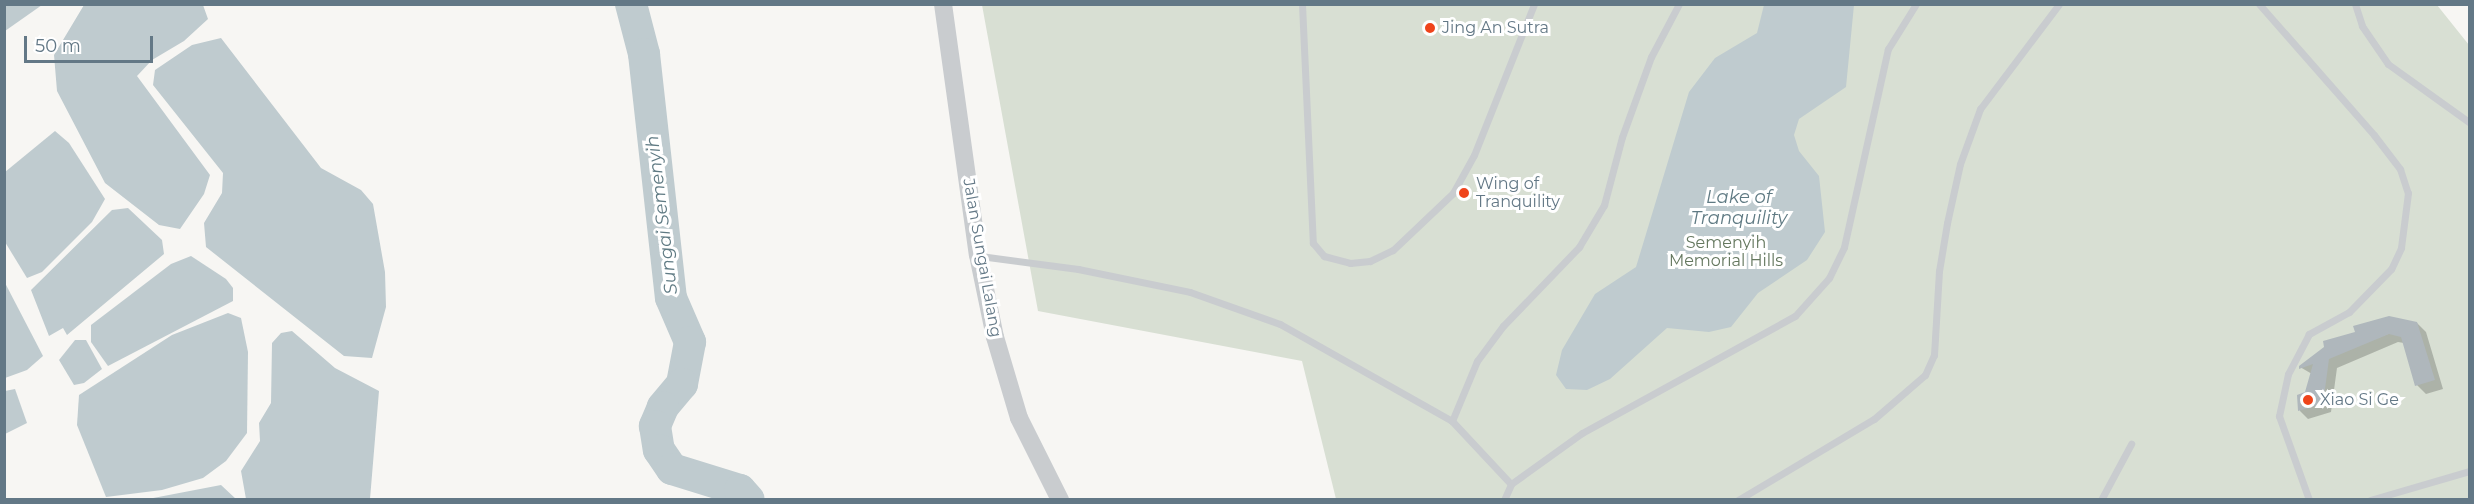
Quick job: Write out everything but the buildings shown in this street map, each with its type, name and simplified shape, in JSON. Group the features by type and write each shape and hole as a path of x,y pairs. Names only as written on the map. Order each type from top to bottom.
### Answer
{"street":[{"name":"Jalan Sungai Lalang","path":"943,4 978,255 1008,387 1060,500"}],"lane":[{"path":"1302,4 1313,243 1324,256 1350,263 1370,261 1393,250 1453,193 1474,155 1534,4"},
{"path":"1452,421 1477,361 1503,326 1579,247 1604,205 1622,137 1651,57 1679,4"},
{"path":"1504,500 1511,484 1582,433 1795,316 1829,278 1844,247 1888,49 1916,4"},
{"path":"1738,500 1874,419 1925,375 1934,355 1939,271 1960,164 1980,109 2059,4"},
{"path":"2259,4 2374,135 2400,170 2408,193 2402,248 2391,269 2349,312 2309,334 2288,374 2279,416 2310,500"},
{"path":"2355,4 2362,27 2388,64 2469,123"},
{"path":"978,255 1077,269 1222,301 1280,324 1452,421 1511,484"},
{"path":"2101,500 2132,444"},
{"path":"2370,500 2469,471"}],"green space":[{"name":"Semenyih Memorial Hills","path":"982,5 2437,5 2469,45 2469,499 1336,499 1302,361 1038,311"}],"water":[{"path":"5,4 42,4 42,5 5,31"},
{"path":"84,5 203,5 208,19 184,41 152,60 137,76 210,175 204,194 180,229 159,225 105,183 57,91 54,55"},
{"name":"Lake of Tranquility","path":"1764,5 1854,5 1846,87 1799,119 1794,135 1799,151 1819,176 1825,232 1807,260 1758,293 1731,327 1709,332 1667,328 1610,379 1587,390 1566,389 1556,375 1562,350 1595,294 1636,267 1689,92 1715,58 1757,33"},
{"path":"221,38 321,168 361,190 373,204 385,272 386,307 372,358 344,356 206,247 204,223 222,193 223,173 153,85 155,70 192,45"},
{"path":"55,131 69,143 105,199 92,222 42,272 27,278 5,242 5,172"},
{"path":"128,208 162,240 164,254 67,335 63,328 49,336 31,290 112,210"},
{"path":"191,256 226,279 233,288 233,301 108,366 91,342 91,325 171,264"},
{"path":"4,281 43,356 27,370 5,378"},
{"path":"228,313 241,318 248,352 247,433 226,461 203,478 162,490 106,497 77,425 79,395 172,335"},
{"path":"292,331 335,368 379,391 370,499 246,499 241,471 260,441 259,423 271,403 272,343 281,333"},
{"path":"75,340 86,340 102,369 84,383 74,385 59,360"},
{"path":"15,389 27,423 5,434 5,391"},
{"path":"221,485 236,499 148,499"}],"waterway":[{"name":"Sungai Semenyih","path":"631,4 644,54 671,298 690,342 682,384 663,407 655,426 659,450 672,469 740,490 749,500"}],"place":[{"name":"Jing An Sutra","path":"1430,28"},
{"name":"Wing of Tranquility","path":"1464,193"},
{"name":"Xiao Si Ge","path":"2308,400"}]}
